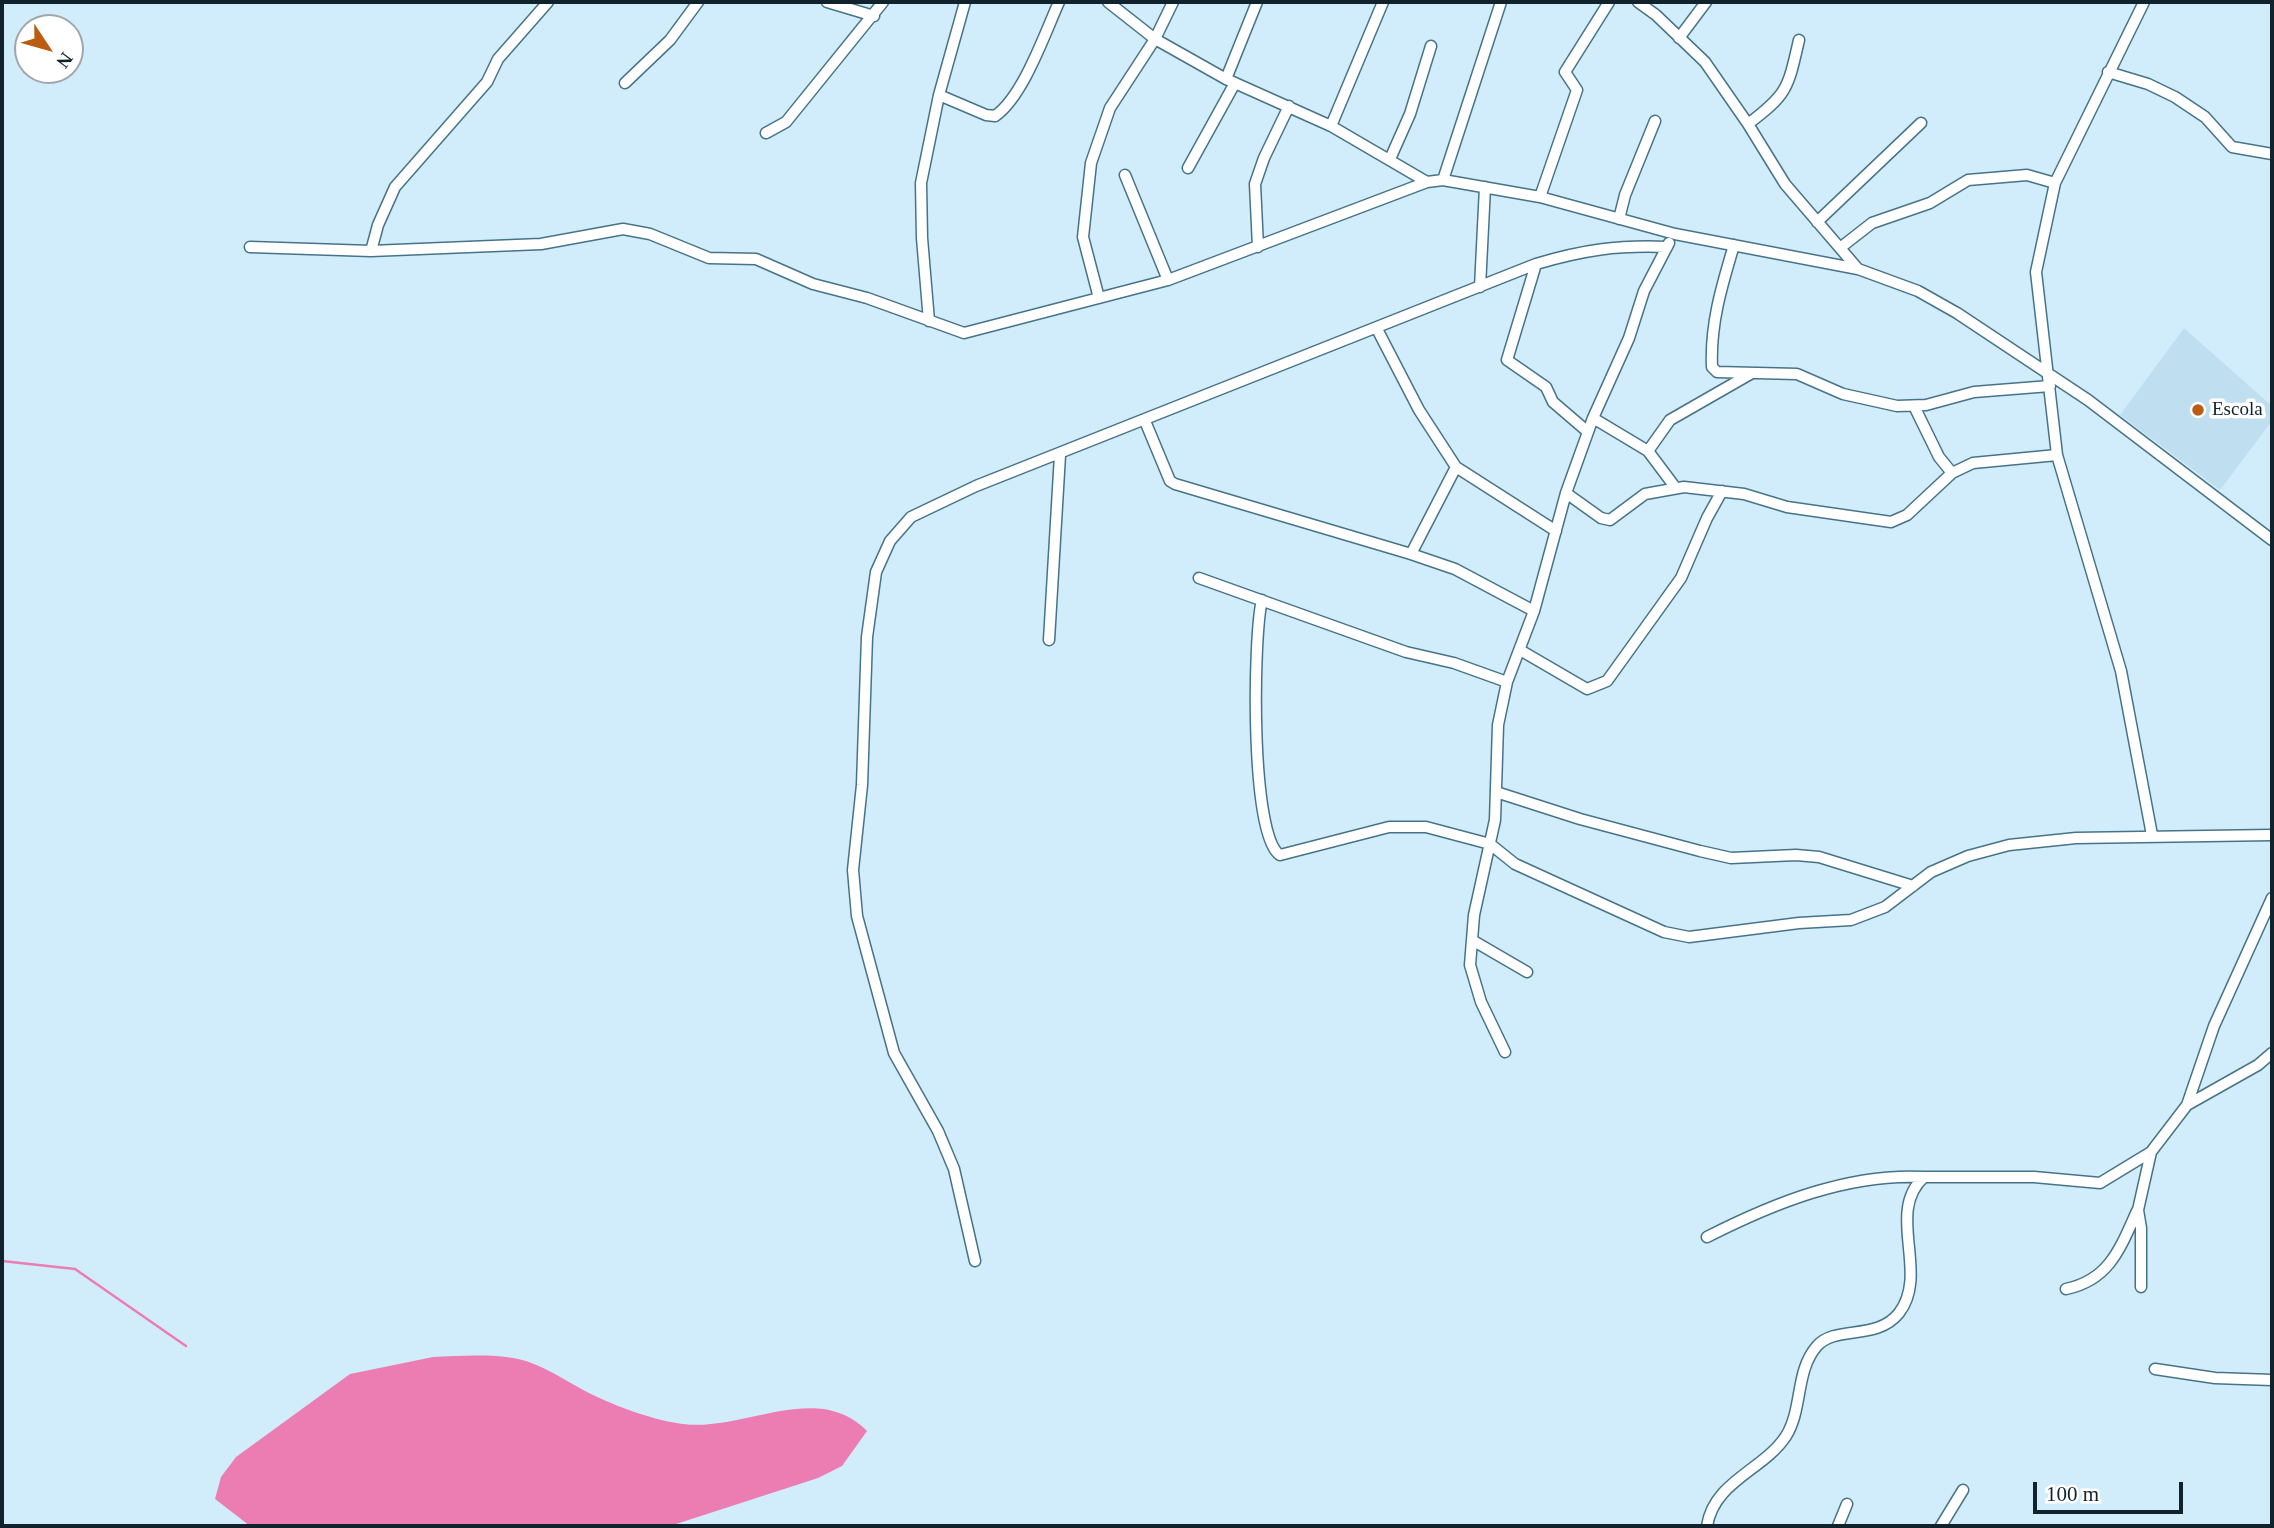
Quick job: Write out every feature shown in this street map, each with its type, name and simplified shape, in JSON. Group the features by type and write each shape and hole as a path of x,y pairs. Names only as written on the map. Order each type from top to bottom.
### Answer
{"street":[{"path":"371,251 378,225 395,187 487,82 498,59 548,2"},
{"path":"625,83 670,40 698,2"},
{"path":"827,2 874,16"},
{"path":"766,133 786,122 883,2"},
{"path":"929,321 921,183 939,95 965,2"},
{"path":"939,95 986,115 995,116 1002,111 1026,73 1059,2"},
{"path":"1108,2 1155,39 1230,81 1331,126 1427,182"},
{"path":"1100,298 1082,224 1091,163 1110,108 1155,39 1173,2"},
{"path":"1188,168 1230,81 1257,2"},
{"path":"1331,126 1383,2"},
{"path":"1443,180 1457,130 1501,2"},
{"path":"1540,197 1577,90 1566,72 1609,2"},
{"path":"1638,2 1705,62 1785,184 1858,269"},
{"path":"1679,38 1706,2"},
{"path":"2144,2 2055,183 2036,272 2057,455 2121,671 2152,835"},
{"path":"1748,124 1778,101 1785,91 1799,40"},
{"path":"1390,159 1410,114 1431,46"},
{"path":"2108,72 2148,84 2175,97 2204,117 2232,147 2272,154"},
{"path":"1258,247 1255,184 1264,158 1289,106"},
{"path":"1619,219 1625,195 1655,121"},
{"path":"1817,222 1921,123"},
{"path":"1125,175 1168,280"},
{"path":"1840,248 1872,223 1930,203 1968,180 2028,175 2055,183"},
{"path":"250,247 371,251 541,244 623,229 650,234 709,258 756,259 813,284 867,298 957,332 970,333 1168,280 1218,259 1258,247 1381,196 1443,180 1540,197 1675,234 1858,269 1918,291 2088,400 2272,540"},
{"path":"1480,287 1485,187"},
{"path":"1504,1052 1472,977 1474,915 1490,844 1496,792 1498,725 1507,682 1534,611 1566,493 1593,418 1629,338 1644,291 1675,234"},
{"path":"975,1261 954,1169 938,1132 894,1053 857,916 853,870 862,785 867,637 876,572 890,541 911,517 976,486 1060,456 1535,264 1583,250 1620,245 1667,247"},
{"path":"1734,245 1716,306 1712,367 1717,372 1797,374 1843,394 1897,406 1914,405 1965,393 2050,386"},
{"path":"1535,264 1507,360 1546,387 1553,402 1588,432"},
{"path":"1377,328 1419,410 1455,467 1556,531"},
{"path":"1648,451 1670,420 1752,373"},
{"path":"1914,405 1939,457 1952,473"},
{"path":"1593,418 1648,451 1675,487"},
{"path":"1145,421 1170,481 1175,484 1455,569 1534,611"},
{"path":"1566,493 1601,517 1610,520 1645,494 1675,487 1722,491 1787,507 1891,522 1908,515 1952,473 1973,463 2057,455"},
{"path":"1049,640 1060,456"},
{"path":"1411,554 1455,467"},
{"path":"1520,650 1587,690 1600,687 1681,578 1722,491"},
{"path":"1199,578 1406,652 1454,663 1507,682"},
{"path":"1262,600 1256,624 1254,672 1262,821 1273,849 1280,855 1389,827 1426,827 1490,844 1515,864 1664,932 1689,937 1798,923 1852,920 1885,907 1931,872 1968,856 2009,845 2076,838 2152,835 2272,835"},
{"path":"1496,792 1580,819 1700,852 1731,858 1796,855 1819,857 1913,886"},
{"path":"1707,1237 1754,1213 1834,1186 1876,1178 2034,1177 2100,1183 2151,1152 2187,1105 2214,1026 2272,898"},
{"path":"1472,940 1527,972"},
{"path":"2187,1105 2258,1065 2272,1053"},
{"path":"2066,1289 2092,1282 2106,1267 2137,1210 2151,1152"},
{"path":"1707,1526 1716,1501 1731,1484 1776,1448 1787,1434 1800,1383 1808,1361 1818,1345 1828,1338 1872,1331 1888,1324 1900,1312 1907,1293 1910,1263 1908,1200 1914,1185 1924,1177"},
{"path":"2137,1210 2141,1228 2141,1287"},
{"path":"2155,1369 2215,1378 2272,1380"},
{"path":"1941,1526 1963,1490"},
{"path":"1838,1526 1847,1504"}],"shaded area":[{"name":"Escola","path":"2184,328 2272,406 2272,421 2220,490 2120,415"},
{"path":"494,1356 523,1360 612,1403 648,1416 683,1424 706,1425 803,1408 826,1410 847,1416 867,1431 842,1466 818,1478 670,1526 250,1526 215,1499 221,1477 236,1457 350,1374 433,1357"}],"waterway":[{"path":"2,1261 75,1269 186,1346"}],"place":[{"name":"Escola","path":"2198,410"}]}
